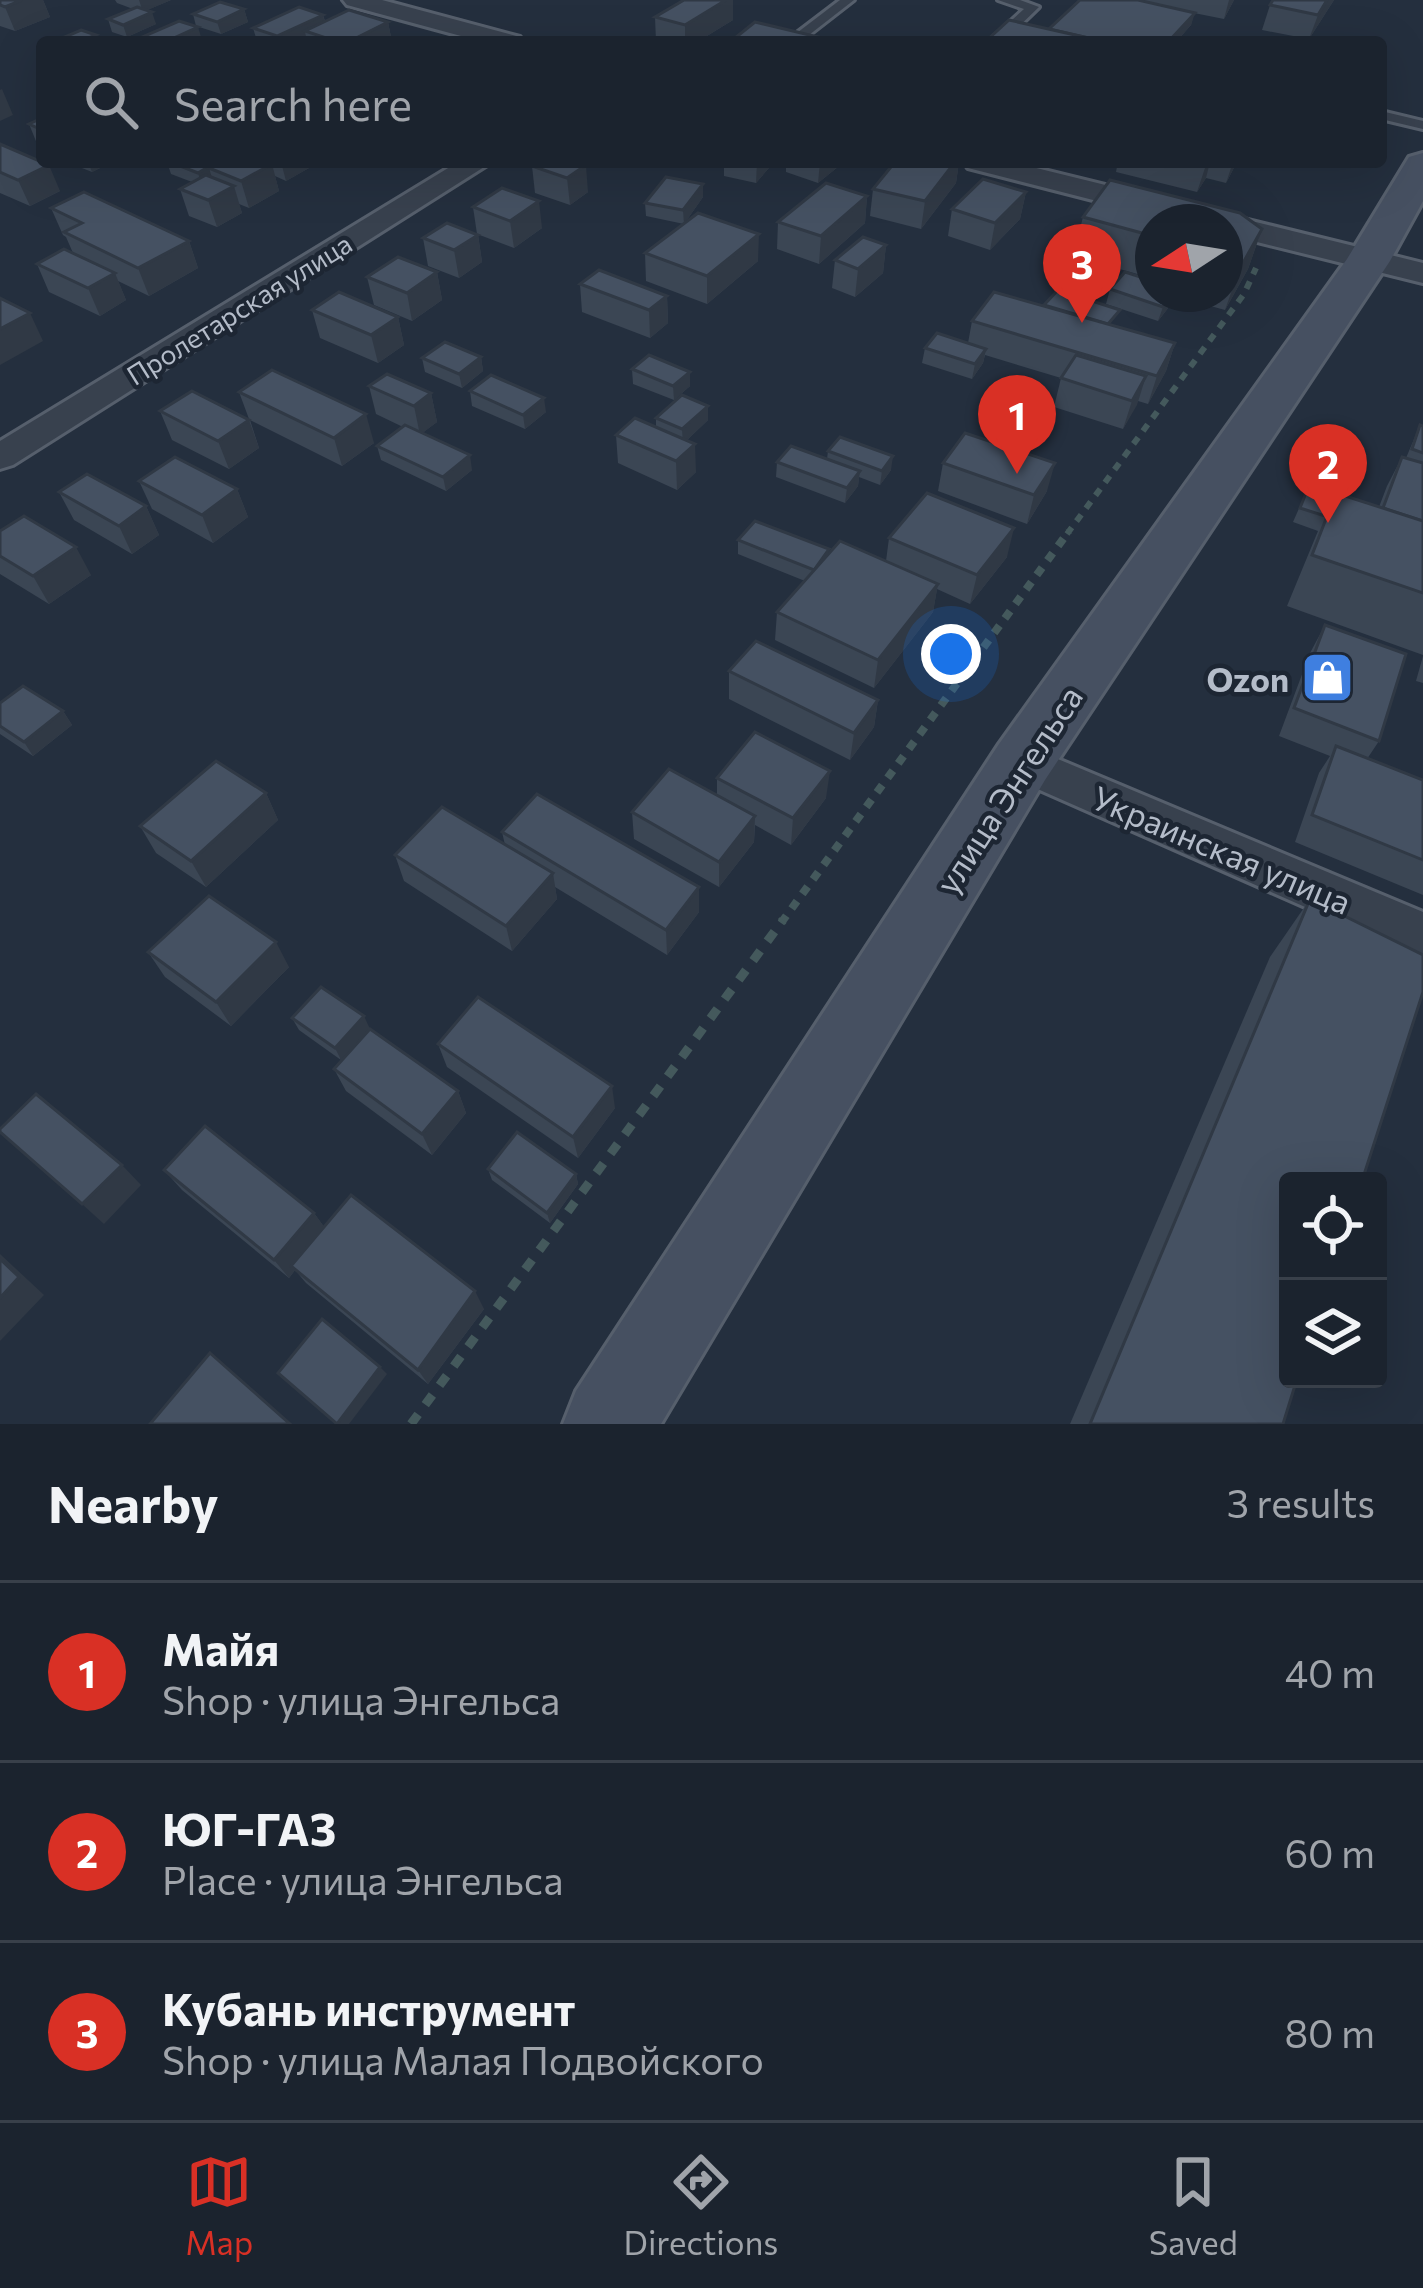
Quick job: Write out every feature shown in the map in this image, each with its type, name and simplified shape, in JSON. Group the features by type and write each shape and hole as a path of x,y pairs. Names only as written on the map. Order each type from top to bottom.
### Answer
{"main road":[{"name":"улица Энгельса","path":"609,1424 1022,762 1395,267 1423,164"}],"street":[{"path":"356,0 489,36"},
{"name":"Пролетарская улица","path":"0,457 468,168"},
{"path":"1002,168 1144,204"},
{"path":"1243,229 1395,267"},
{"name":"Украинская улица","path":"1022,762 1423,936"}],"lane":[{"path":"800,36 848,0"},
{"path":"1002,36 1033,7 1004,0"},
{"path":"1387,116 1423,125"}],"path":[{"path":"411,1424 1244,294 1270,236"}],"building":[{"path":"684,0 726,0 685,25 655,17"},
{"path":"1080,0 1138,0 1195,13 1174,36 1080,36 1049,29"},
{"path":"1273,0 1327,0 1318,15 1270,5"},
{"path":"220,2 244,9 217,22 193,14"},
{"path":"137,7 152,12 123,25 108,19"},
{"path":"299,7 323,15 277,36 253,28"},
{"path":"349,10 388,22 360,36 320,36 305,31"},
{"path":"1009,20 1080,36 992,36"},
{"path":"179,21 198,27 178,36 144,36"},
{"path":"755,22 814,36 738,36"},
{"path":"81,30 96,35 94,36 67,36"},
{"path":"0,144 36,159 36,168 43,168 18,180 0,172"},
{"path":"209,168 265,168 241,181"},
{"path":"538,168 582,168 567,178"},
{"path":"890,168 950,168 925,201 873,189"},
{"path":"206,175 234,186 208,200 180,189"},
{"path":"666,177 703,184 683,210 645,203"},
{"path":"983,179 1026,192 995,223 952,209"},
{"path":"1110,180 1205,204 1135,204 1135,231 1083,217"},
{"path":"826,183 867,196 821,236 778,222"},
{"path":"502,188 539,201 510,221 473,207"},
{"path":"84,192 189,241 138,268 64,232 82,223 51,208"},
{"path":"698,213 759,234 707,276 645,253"},
{"path":"1243,215 1262,229 1243,263"},
{"path":"447,223 478,235 454,250 423,238"},
{"path":"863,237 886,245 858,269 835,260"},
{"path":"64,249 115,273 88,288 37,264"},
{"path":"398,257 437,272 407,293 367,277"},
{"path":"599,270 667,296 649,310 580,284"},
{"path":"1125,272 1135,275 1135,297 1110,289"},
{"path":"1058,290 1120,310 1108,324 1044,305"},
{"path":"339,292 398,317 371,335 312,310"},
{"path":"994,292 1175,343 1157,376 972,321"},
{"path":"0,298 30,313 0,329"},
{"path":"937,333 986,349 975,364 925,348"},
{"path":"445,342 481,357 459,374 422,358"},
{"path":"649,355 690,372 673,386 632,369"},
{"path":"1076,355 1146,376 1132,401 1061,378"},
{"path":"272,370 366,414 334,438 239,392"},
{"path":"387,374 431,393 414,406 369,386"},
{"path":"491,375 544,398 523,415 470,391"},
{"path":"192,391 249,420 218,441 160,411"},
{"path":"682,395 708,406 682,429 656,418"},
{"path":"635,418 695,444 676,461 616,435"},
{"path":"405,425 470,455 443,477 377,446"},
{"path":"1423,426 1423,453 1412,449"},
{"path":"965,433 1055,463 1034,495 943,463"},
{"path":"840,437 893,456 882,471 828,451"},
{"path":"791,446 860,471 847,488 777,462"},
{"path":"175,457 237,489 202,515 139,481"},
{"path":"1402,457 1423,463 1423,521 1383,508"},
{"path":"87,474 146,506 119,526 59,492"},
{"path":"1308,488 1335,497 1325,516 1300,508"},
{"path":"927,493 1014,528 977,575 889,538"},
{"path":"1336,493 1423,521 1423,593 1312,555"},
{"path":"24,516 76,547 33,576 0,556 0,531"},
{"path":"755,521 829,549 814,570 738,540"},
{"path":"840,541 938,584 878,660 777,612"},
{"path":"1325,625 1406,654 1379,741 1294,708"},
{"path":"756,641 878,700 854,733 729,671"},
{"path":"23,686 63,711 24,742 0,726 0,703"},
{"path":"755,732 830,771 793,818 717,778"},
{"path":"1336,746 1423,780 1423,860 1312,815"},
{"path":"216,761 266,793 191,861 140,826"},
{"path":"669,769 755,816 719,862 632,812"},
{"path":"537,794 699,887 666,930 502,832"},
{"path":"442,807 553,873 506,926 395,855"},
{"path":"209,896 276,942 216,1002 148,952"},
{"path":"1310,899 1423,955 1423,992 1365,1172 1279,1172 1279,1388 1294,1388 1283,1424 1090,1424"},
{"path":"321,987 364,1016 335,1048 292,1018"},
{"path":"478,997 612,1086 573,1137 438,1044"},
{"path":"370,1029 458,1091 422,1134 334,1069"},
{"path":"36,1094 122,1165 82,1204 0,1132"},
{"path":"205,1126 314,1213 274,1260 164,1170"},
{"path":"517,1132 576,1174 547,1213 488,1169"},
{"path":"351,1195 475,1291 418,1370 291,1266"},
{"path":"0,1259 19,1277 0,1298"},
{"path":"322,1319 380,1367 337,1424 278,1373"},
{"path":"210,1353 290,1424 150,1424"}],"place":[{"name":"Кубань инструмент","path":"1082,323"},
{"name":"Майя","path":"1017,474"},
{"name":"ЮГ-ГАЗ","path":"1328,523"},
{"name":"Ozon","path":"1328,678"}]}
